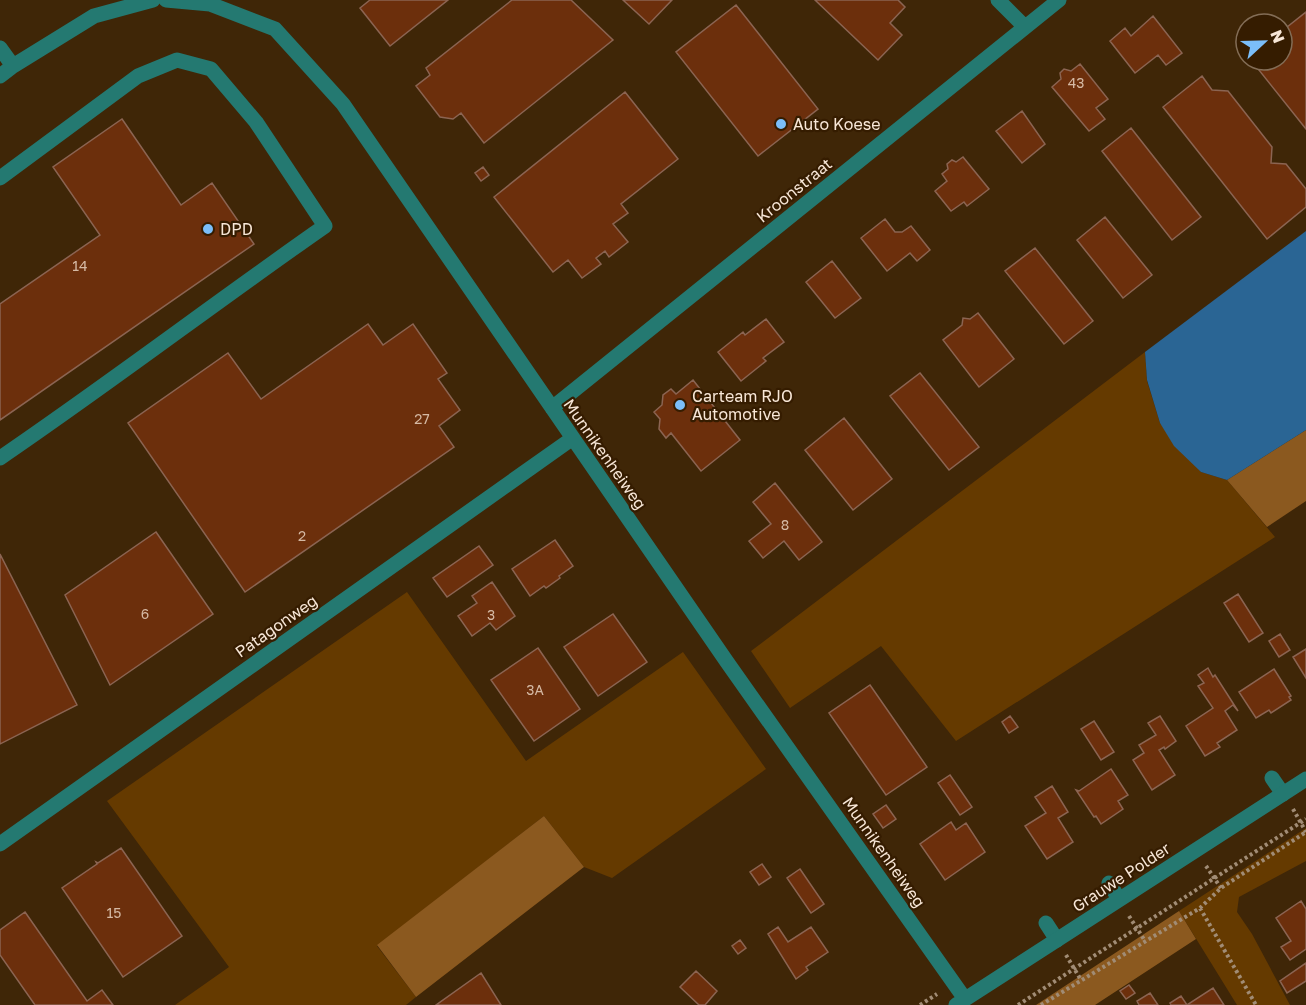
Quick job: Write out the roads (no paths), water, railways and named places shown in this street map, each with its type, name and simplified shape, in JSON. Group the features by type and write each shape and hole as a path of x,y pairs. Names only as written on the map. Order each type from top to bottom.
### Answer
{"street":[{"path":"0,76 94,16 153,0"},
{"name":"Munnikenheiweg","path":"166,0 210,4 274,28 343,104 961,1002"},
{"path":"998,0 1025,27"},
{"name":"Kroonstraat","path":"552,408 1059,0"},
{"path":"0,48 13,66"},
{"path":"0,178 138,76 177,60 211,69 256,122 325,226 102,388 0,458"},
{"name":"Patagonweg","path":"0,844 573,438"},
{"path":"1272,778 1283,794"},
{"name":"Grauwe Polder","path":"961,1002 1306,779"},
{"path":"1109,883 1119,899"},
{"path":"1046,923 1057,940"}],"water":[{"path":"1306,231 1306,430 1227,480 1201,472 1174,446 1160,423 1147,380 1145,352"}],"place":[{"name":"Auto Koese","path":"781,124"},
{"name":"DPD","path":"208,229"},
{"name":"Carteam RJO Automotive","path":"680,405"}]}
